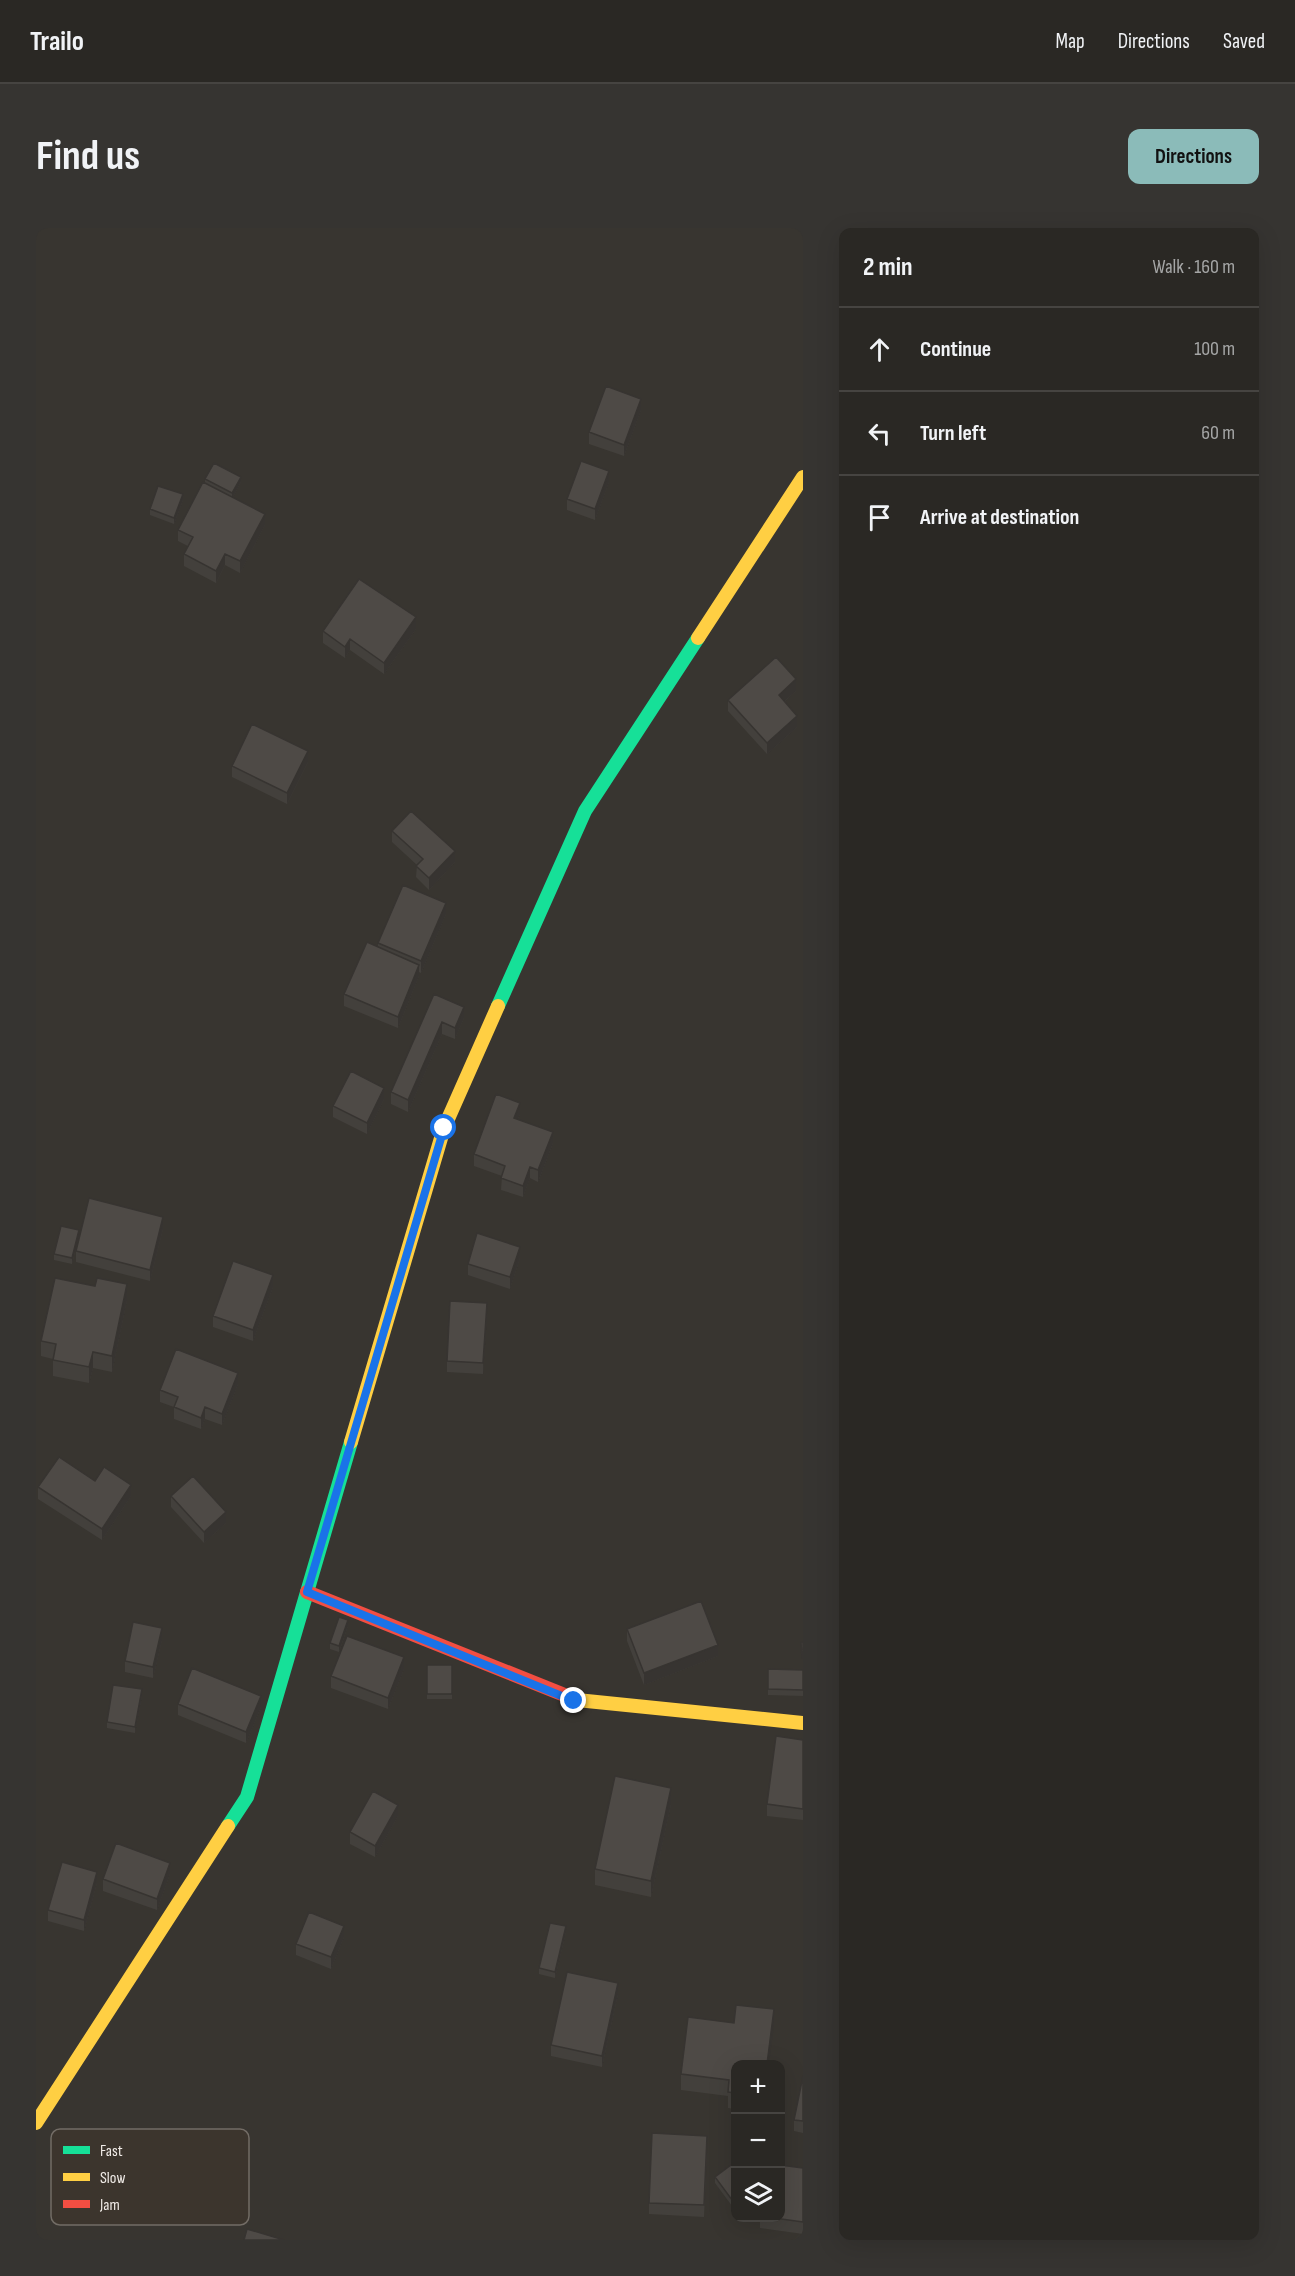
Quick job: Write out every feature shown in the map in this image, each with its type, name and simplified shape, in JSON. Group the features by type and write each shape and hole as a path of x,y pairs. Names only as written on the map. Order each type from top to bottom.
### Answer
{"street":[{"path":"36,2123 247,1797 449,1117 585,811 803,477"},
{"path":"307,1592 574,1701 803,1723"}],"building":[{"path":"606,386 641,399 624,445 589,432"},
{"path":"581,461 609,471 595,509 567,499"},
{"path":"214,463 241,477 232,493 205,479"},
{"path":"203,482 265,514 240,561 225,554 216,571 184,554 193,537 178,530"},
{"path":"158,486 183,494 174,518 150,509"},
{"path":"359,579 416,617 384,663 350,639 345,647 323,631"},
{"path":"776,657 796,679 779,695 797,716 767,743 728,700"},
{"path":"252,724 308,751 287,793 232,766"},
{"path":"411,811 455,851 429,878 416,866 423,859 392,831"},
{"path":"403,885 446,903 421,961 378,943"},
{"path":"367,942 419,965 398,1017 344,994"},
{"path":"434,994 464,1007 455,1028 442,1022 408,1100 391,1092"},
{"path":"351,1071 384,1088 367,1123 333,1106"},
{"path":"496,1094 520,1103 514,1118 553,1132 538,1170 530,1167 523,1186 501,1178 505,1166 474,1154"},
{"path":"89,1198 163,1217 150,1270 76,1251"},
{"path":"61,1226 79,1230 72,1258 54,1254"},
{"path":"477,1233 520,1247 510,1277 468,1264"},
{"path":"233,1261 273,1275 253,1330 213,1316"},
{"path":"55,1278 95,1286 97,1278 127,1284 112,1356 93,1352 89,1367 53,1360 56,1344 41,1341"},
{"path":"450,1301 487,1303 483,1363 447,1361"},
{"path":"176,1349 238,1373 222,1414 205,1407 201,1418 174,1407 178,1397 160,1390"},
{"path":"59,1457 95,1481 104,1467 131,1485 102,1529 38,1487"},
{"path":"193,1476 226,1512 204,1532 171,1496"},
{"path":"701,1601 718,1645 644,1673 627,1629"},
{"path":"339,1617 348,1620 339,1646 330,1643"},
{"path":"133,1622 162,1628 153,1667 125,1661"},
{"path":"347,1636 404,1657 388,1698 331,1676"},
{"path":"801,1642 803,1642 803,1658 802,1658"},
{"path":"427,1665 452,1665 452,1694 427,1694"},
{"path":"192,1668 261,1696 246,1732 178,1704"},
{"path":"768,1669 803,1670 803,1690 768,1689"},
{"path":"113,1685 142,1689 135,1727 107,1722"},
{"path":"776,1736 803,1740 803,1809 767,1804"},
{"path":"615,1776 671,1788 651,1881 595,1869"},
{"path":"373,1791 398,1805 375,1846 350,1832"},
{"path":"116,1843 170,1863 157,1899 103,1879"},
{"path":"62,1862 97,1872 84,1920 48,1910"},
{"path":"309,1912 344,1926 331,1957 296,1944"},
{"path":"550,1923 566,1926 555,1972 539,1968"},
{"path":"567,1972 618,1983 602,2056 551,2045"},
{"path":"736,2005 774,2009 768,2060 731,2060 731,2092 728,2092 729,2080 681,2074 688,2017 734,2023"},
{"path":"803,2076 803,2121 794,2120"},
{"path":"652,2133 707,2136 704,2205 649,2203"},
{"path":"731,2165 731,2199 715,2177"},
{"path":"785,2166 803,2168 803,2222 785,2220"},
{"path":"247,2229 284,2240 244,2240"}],"traffic: fast":[{"path":"498,1006 585,811 698,638"},
{"path":"228,1826 247,1797 351,1442"}],"traffic: slow":[{"path":"698,638 803,477"},
{"path":"351,1442 444,1128 498,1006"},
{"path":"577,1700 803,1723"},
{"path":"36,2123 228,1826"}],"traffic: jam":[{"path":"307,1592 577,1700"}],"route":[{"path":"444,1128 307,1592 574,1701"}]}
